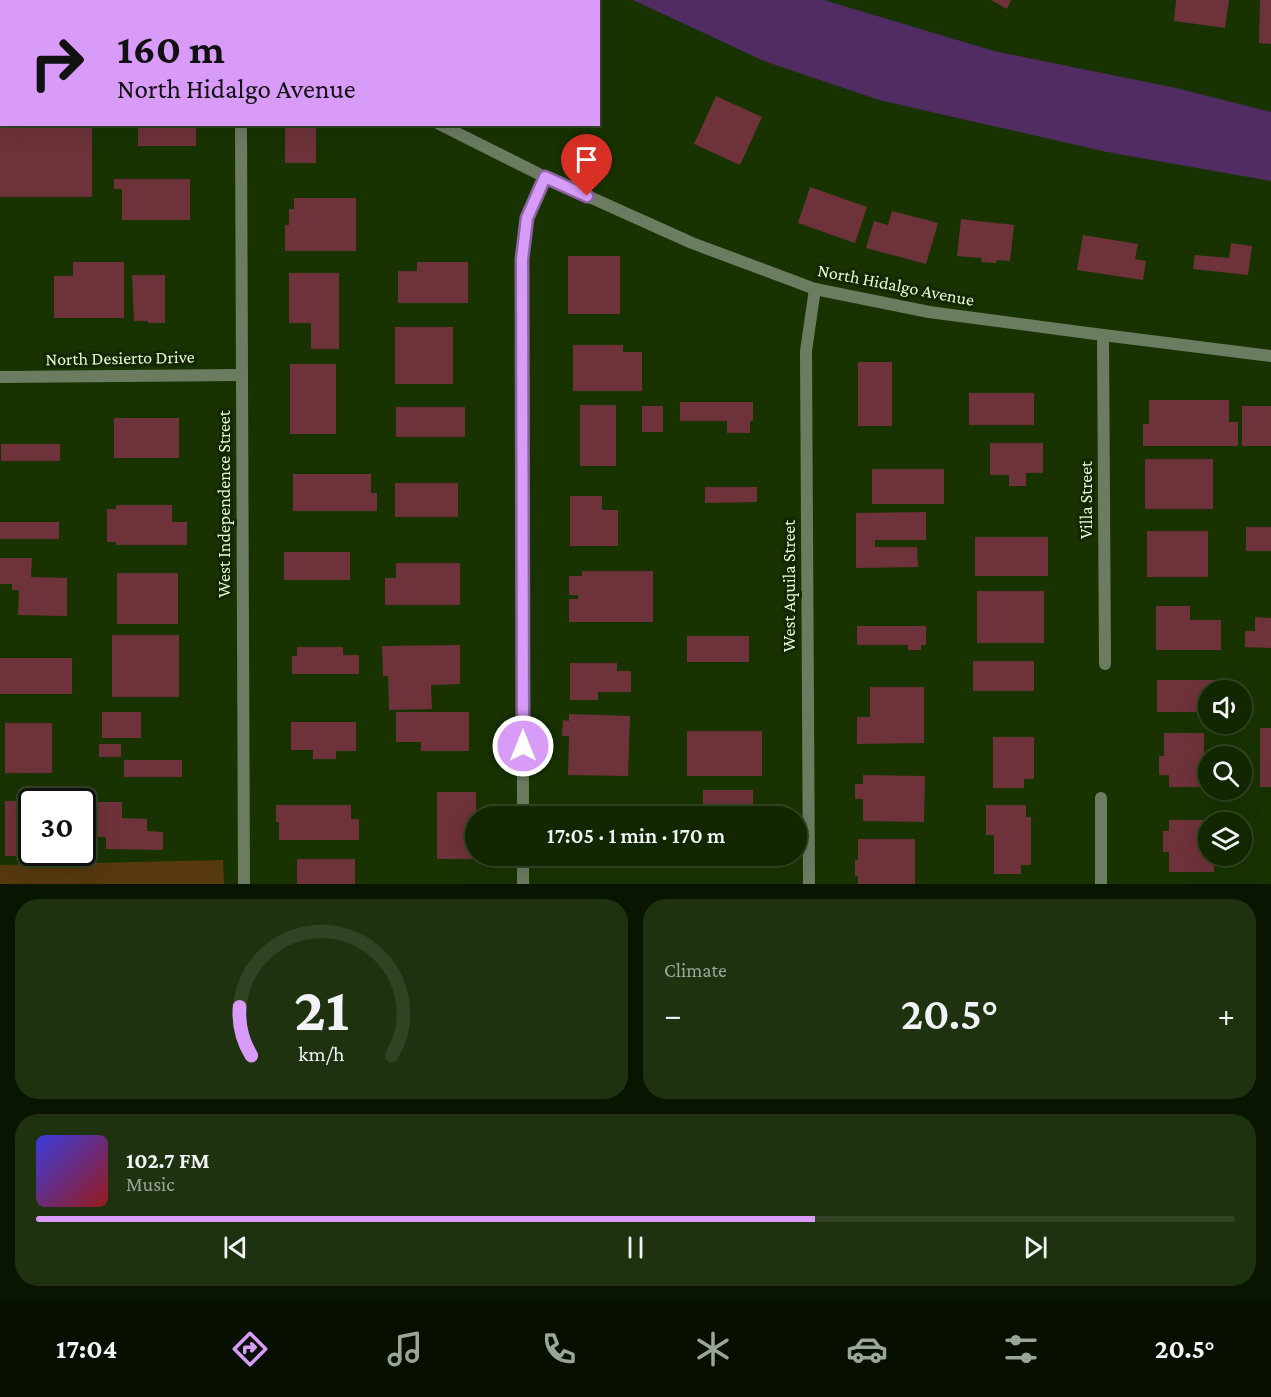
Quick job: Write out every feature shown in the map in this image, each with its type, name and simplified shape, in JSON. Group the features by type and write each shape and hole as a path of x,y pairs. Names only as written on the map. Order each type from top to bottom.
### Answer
{"street":[{"name":"West Independence Street","path":"241,126 244,884"},
{"name":"North Hidalgo Avenue","path":"443,126 545,177 692,243 815,289 929,312 1271,356"},
{"path":"523,806 522,259 527,218 545,177"},
{"name":"West Aquila Street","path":"809,884 806,351 815,289"},
{"name":"Villa Street","path":"1103,335 1105,664"},
{"name":"North Desierto Drive","path":"0,378 241,375"},
{"path":"1101,798 1101,884"},
{"path":"523,866 523,884"}],"shaded area":[{"path":"633,0 824,0 994,51 1176,88 1271,112 1271,181 1107,152 879,100 764,61"},
{"path":"223,860 224,884 0,884 0,865 96,866 96,863"}],"building":[{"path":"991,0 1011,0 1007,9"},
{"path":"1176,0 1229,0 1225,28 1174,21"},
{"path":"1260,0 1271,0 1271,44 1259,43"},
{"path":"716,96 762,117 740,165 694,144"},
{"path":"0,126 92,126 92,197 0,197"},
{"path":"138,126 196,126 196,146 138,146"},
{"path":"285,126 316,126 316,163 285,163"},
{"path":"114,179 190,179 190,220 122,220 122,189 114,189"},
{"path":"810,187 867,207 855,243 798,223"},
{"path":"294,198 356,198 356,251 285,251 285,225 289,225 289,209 294,209"},
{"path":"892,211 938,223 926,264 866,248 874,221 888,225"},
{"path":"961,219 1014,225 1010,261 981,262 982,258 957,256"},
{"path":"1083,235 1138,244 1135,259 1146,261 1143,280 1077,270"},
{"path":"1231,243 1252,246 1248,275 1193,269 1195,255 1229,258"},
{"path":"568,256 620,256 620,314 568,314"},
{"path":"73,262 124,262 124,318 54,318 54,276 73,276"},
{"path":"417,262 468,262 468,303 398,303 398,271 417,271"},
{"path":"289,273 339,273 339,349 311,349 311,323 289,323"},
{"path":"132,275 165,275 165,323 134,321"},
{"path":"395,327 453,327 453,384 395,384"},
{"path":"573,345 623,345 623,352 642,352 642,391 573,391"},
{"path":"858,362 892,362 892,426 858,426"},
{"path":"290,364 336,364 336,434 290,434"},
{"path":"969,393 1034,393 1034,425 969,425"},
{"path":"1149,400 1229,400 1229,422 1238,422 1238,446 1143,446 1143,424 1149,424"},
{"path":"680,402 753,402 753,421 750,421 750,433 727,433 727,421 680,421"},
{"path":"580,405 616,405 616,466 580,466"},
{"path":"642,406 663,406 663,432 642,432"},
{"path":"1242,406 1271,406 1271,446 1242,446"},
{"path":"396,407 465,407 465,437 396,437"},
{"path":"114,418 179,418 179,458 114,458"},
{"path":"990,443 1043,443 1043,473 1026,473 1026,486 1009,486 1009,475 990,475"},
{"path":"1,444 60,444 60,461 1,461"},
{"path":"1145,459 1213,459 1213,509 1145,509"},
{"path":"872,469 944,469 944,504 872,504"},
{"path":"293,474 371,474 371,493 377,493 377,511 293,511"},
{"path":"395,483 458,483 458,517 395,517"},
{"path":"705,487 757,487 757,502 705,503"},
{"path":"570,496 602,496 602,510 618,510 618,546 570,546"},
{"path":"116,505 172,505 172,522 187,522 187,545 116,545 116,542 107,542 107,509 116,509"},
{"path":"926,512 926,540 875,540 875,547 917,547 918,567 856,568 856,513"},
{"path":"0,522 59,522 59,539 0,539"},
{"path":"1246,527 1271,527 1271,551 1246,551"},
{"path":"1147,531 1208,531 1208,577 1147,577"},
{"path":"975,537 1048,537 1048,576 975,576"},
{"path":"284,552 350,552 350,580 284,580"},
{"path":"0,558 32,558 31,577 67,578 67,616 18,615 19,590 12,590 12,584 0,584"},
{"path":"396,563 460,563 460,605 385,605 385,578 396,578"},
{"path":"582,571 653,571 653,622 569,622 569,599 578,599 578,595 569,595 569,576 582,576"},
{"path":"117,573 178,573 178,624 117,624"},
{"path":"977,591 1044,591 1044,643 977,643"},
{"path":"1156,606 1190,606 1190,620 1221,620 1221,650 1156,650"},
{"path":"1255,617 1271,618 1271,648 1245,647 1245,631 1255,631"},
{"path":"857,626 926,626 926,645 921,645 921,650 908,650 908,645 857,645"},
{"path":"112,635 179,635 179,697 112,697"},
{"path":"687,636 749,636 749,662 687,662"},
{"path":"460,645 460,684 431,685 432,709 389,710 388,676 383,676 382,646"},
{"path":"297,647 343,647 343,655 359,655 359,674 292,674 292,656 297,656"},
{"path":"0,658 72,658 72,694 0,694"},
{"path":"973,661 1034,661 1034,691 973,691"},
{"path":"570,663 617,663 617,671 631,671 631,692 598,692 598,700 570,700"},
{"path":"1157,680 1198,680 1198,712 1157,712"},
{"path":"870,687 924,687 924,743 857,744 857,717 870,717"},
{"path":"102,712 141,712 141,738 102,738"},
{"path":"396,712 469,712 469,751 421,751 421,742 396,742"},
{"path":"569,714 630,716 628,776 568,775 569,736 562,736 563,720 569,721"},
{"path":"291,722 356,722 356,751 336,751 336,759 313,759 313,750 291,750"},
{"path":"5,723 52,723 52,773 5,773"},
{"path":"1260,728 1271,728 1271,787 1260,787"},
{"path":"687,731 762,731 762,776 687,776"},
{"path":"1164,733 1204,734 1204,746 1198,746 1198,787 1169,787 1169,775 1159,775 1159,756 1164,756"},
{"path":"993,737 1034,737 1034,779 1024,779 1024,788 993,788"},
{"path":"99,744 121,744 121,757 99,757"},
{"path":"124,760 182,760 182,777 124,777"},
{"path":"863,775 925,776 924,822 863,821 863,799 855,799 855,784 863,784"},
{"path":"703,790 753,790 753,806 703,806"},
{"path":"437,792 476,792 476,806 465,806 465,859 437,859"},
{"path":"5,801 18,801 18,856 5,856"},
{"path":"97,802 122,802 122,818 147,819 147,831 163,832 163,850 106,849 106,837 96,837"},
{"path":"276,805 351,805 351,819 359,819 359,840 279,840"},
{"path":"986,805 1026,805 1026,817 1031,817 1031,865 1021,865 1021,874 994,874 994,835 986,835"},
{"path":"1169,820 1198,820 1198,866 1214,866 1214,872 1169,872 1169,852 1163,852 1163,831 1169,831"},
{"path":"858,839 915,839 915,884 858,884 858,876 855,876 855,860 858,860"},
{"path":"297,859 355,859 355,884 297,884"}],"route":[{"path":"523,746 522,259 527,218 545,177 587,196"}]}
